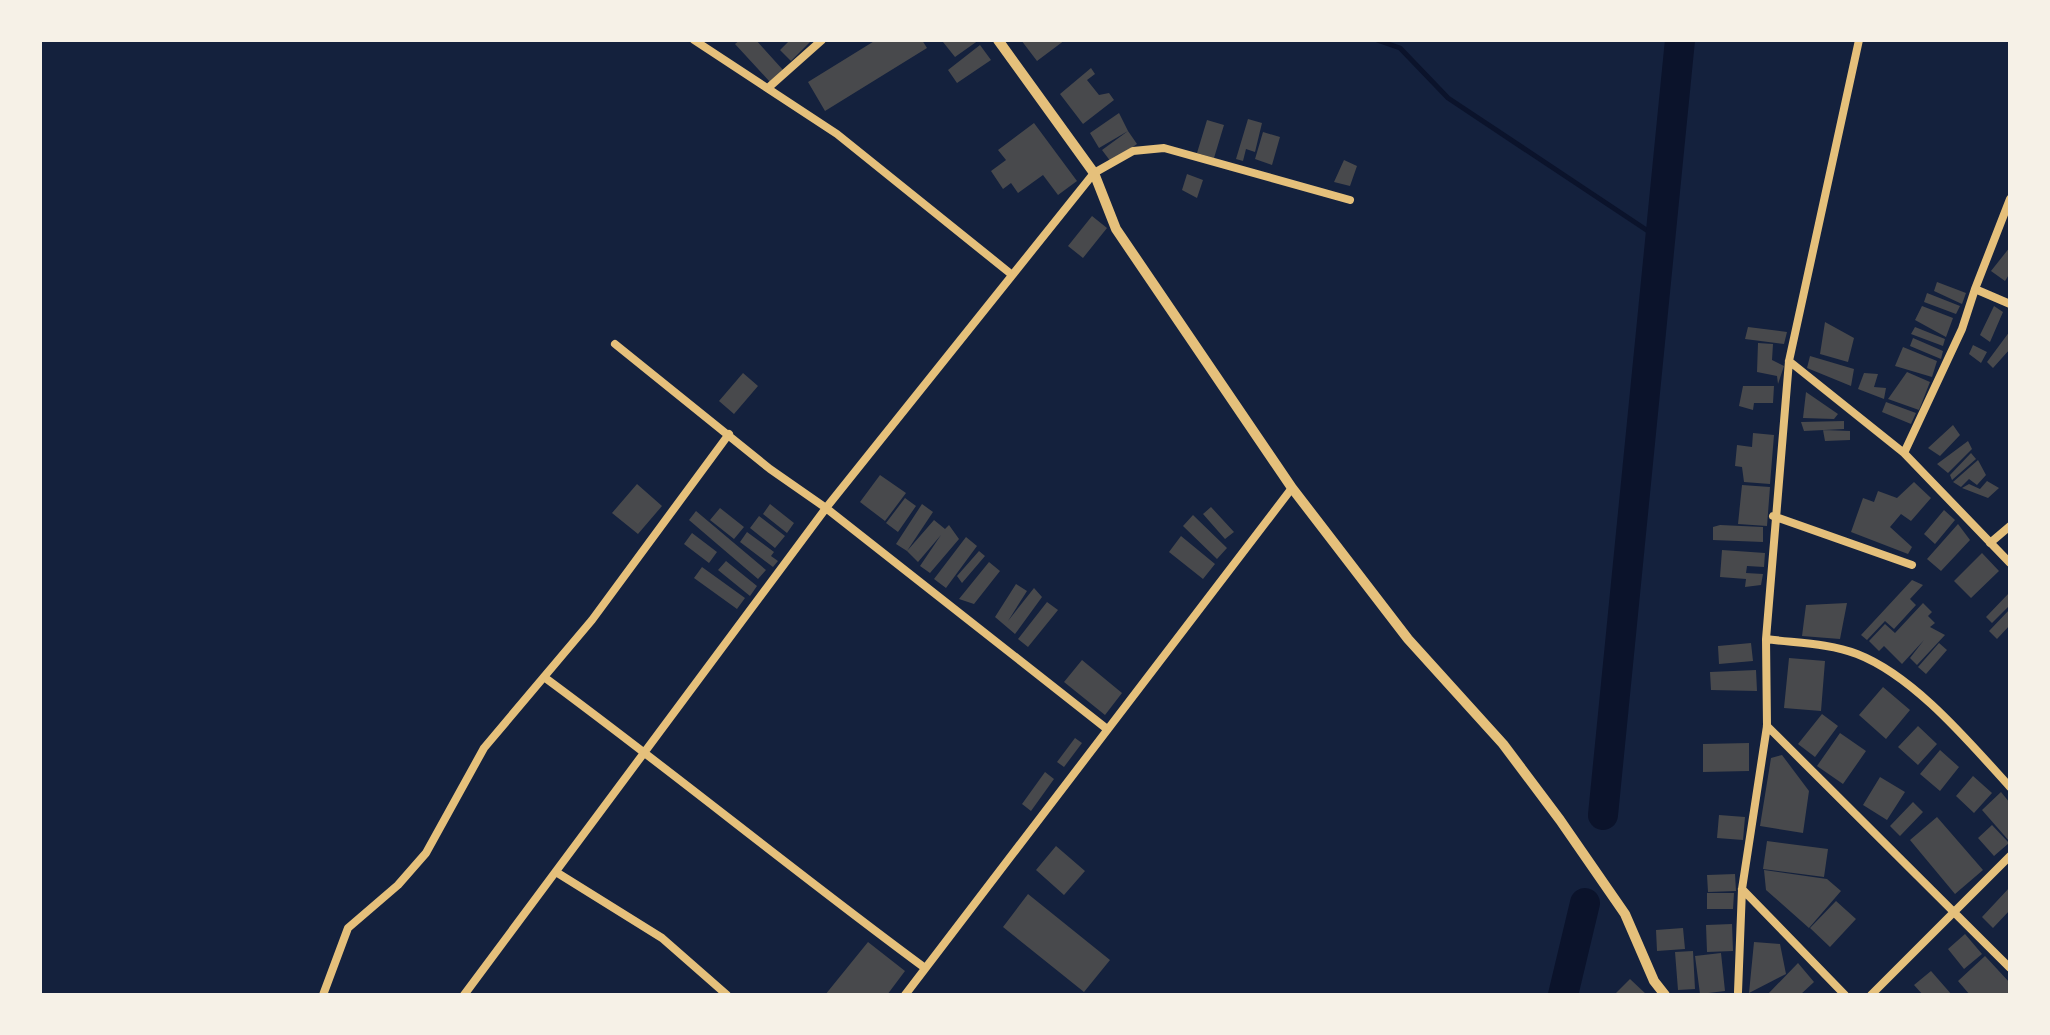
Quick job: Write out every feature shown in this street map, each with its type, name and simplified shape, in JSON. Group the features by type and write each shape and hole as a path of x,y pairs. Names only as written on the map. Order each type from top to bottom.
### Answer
{"street":[{"path":"694,40 837,134 1011,274"},
{"path":"768,88 822,40"},
{"path":"998,40 1094,173 1100,195 1124,241 1292,488 1408,639 1503,744 1560,820 1625,914 1654,981 1665,995"},
{"path":"1737,994 1742,889 1767,726 1766,639 1773,516 1789,361 1859,40"},
{"path":"464,995 826,508 1094,173 1133,151 1164,148 1350,200"},
{"path":"1904,453 1962,329 2010,199"},
{"path":"1975,289 2010,304"},
{"path":"615,344 770,469 826,508 1107,729"},
{"path":"1789,361 1904,453 2010,563"},
{"path":"323,995 348,928 398,885 426,853 484,748 592,620 729,434"},
{"path":"905,995 1292,488"},
{"path":"1773,516 1912,565"},
{"path":"1990,543 2010,526"},
{"path":"1766,639 1835,648 1874,662 1909,686 2010,787"},
{"path":"544,677 646,752 777,859 925,968"},
{"path":"1767,726 2010,968"},
{"path":"1871,995 2010,856"},
{"path":"556,872 662,938 727,995"},
{"path":"1742,889 1845,995"}],"building":[{"path":"740,40 756,40 783,70 770,82 735,44"},
{"path":"790,40 810,42 791,61 780,50"},
{"path":"876,40 922,40 927,48 825,111 808,82"},
{"path":"979,40 955,57 943,42"},
{"path":"1021,40 1065,40 1037,61"},
{"path":"980,45 991,60 957,83 948,70"},
{"path":"1091,68 1095,74 1087,80 1099,95 1109,93 1114,100 1083,124 1060,94"},
{"path":"1119,113 1128,131 1099,148 1090,133"},
{"path":"1248,119 1262,123 1255,152 1246,149 1243,161 1236,159"},
{"path":"1207,120 1224,125 1214,158 1197,153"},
{"path":"1034,123 1077,181 1058,195 1043,175 1018,193 1011,183 1003,189 991,171 1006,160 998,150"},
{"path":"1128,131 1137,144 1111,162 1102,150"},
{"path":"1263,132 1280,137 1272,165 1255,159"},
{"path":"1344,160 1357,166 1350,186 1334,182"},
{"path":"1187,174 1203,180 1197,198 1182,190"},
{"path":"1092,216 1107,228 1083,258 1068,246"},
{"path":"2010,247 2010,273 2005,281 1991,271"},
{"path":"1937,282 1966,293 1962,304 1934,291"},
{"path":"1927,293 1960,306 1956,314 1924,302"},
{"path":"1922,306 1953,318 1946,337 1915,320"},
{"path":"1994,306 2003,312 1990,342 1980,335"},
{"path":"1825,322 1854,338 1848,362 1820,354"},
{"path":"1748,327 1787,332 1784,344 1745,339"},
{"path":"1915,327 1945,339 1943,346 1911,334"},
{"path":"2010,331 2010,349 1993,368 1987,362"},
{"path":"1913,338 1943,351 1941,359 1910,346"},
{"path":"1758,343 1773,344 1772,360 1784,366 1778,384 1777,376 1757,372"},
{"path":"1973,345 1987,352 1981,363 1969,354"},
{"path":"1903,347 1937,361 1932,377 1895,366"},
{"path":"1810,356 1854,369 1851,386 1807,368"},
{"path":"1907,372 1930,382 1919,410 1888,399"},
{"path":"743,373 758,386 734,414 719,401"},
{"path":"1864,373 1878,374 1874,387 1886,388 1884,399 1858,389"},
{"path":"1743,386 1774,386 1773,403 1754,403 1753,410 1739,406"},
{"path":"1806,392 1838,414 1834,419 1803,418"},
{"path":"1886,402 1916,413 1911,424 1882,412"},
{"path":"1844,421 1844,429 1804,431 1801,422"},
{"path":"1953,425 1960,435 1940,456 1928,448"},
{"path":"1823,430 1850,431 1850,440 1825,441"},
{"path":"1753,433 1774,435 1770,484 1744,482 1742,467 1735,466 1737,445 1752,447"},
{"path":"1968,441 1972,449 1948,473 1937,464"},
{"path":"1971,453 1976,459 1952,480 1950,475"},
{"path":"1978,460 1986,475 1977,485 1969,479 1961,487 1953,482"},
{"path":"880,475 906,493 885,521 860,502"},
{"path":"1987,481 1999,488 1988,498 1962,488 1969,484 1980,489"},
{"path":"1914,482 1931,498 1911,521 1901,514 1890,527 1912,547 1908,554 1851,532 1863,498 1874,502 1878,491 1897,498"},
{"path":"637,484 662,506 638,534 612,513"},
{"path":"1742,485 1770,487 1767,526 1738,524"},
{"path":"905,498 916,506 898,532 886,523"},
{"path":"770,504 794,523 787,533 763,514"},
{"path":"922,504 933,512 907,551 896,544"},
{"path":"1211,507 1234,532 1225,539 1203,514"},
{"path":"720,508 744,527 734,539 710,520"},
{"path":"1944,510 1955,520 1935,544 1924,534"},
{"path":"696,511 766,570 758,579 689,520"},
{"path":"1193,515 1227,548 1217,559 1183,526"},
{"path":"759,516 785,536 775,548 750,528"},
{"path":"934,520 945,529 949,525 959,539 930,573 920,566 941,535 918,562 907,551"},
{"path":"1958,524 1970,540 1941,571 1927,559"},
{"path":"1713,527 1763,527 1763,542 1713,540"},
{"path":"747,532 774,552 771,556 778,561 773,567 740,542"},
{"path":"692,533 717,552 709,563 684,544"},
{"path":"1181,536 1215,564 1203,579 1169,552"},
{"path":"966,537 977,546 946,588 934,579"},
{"path":"1722,550 1765,553 1764,567 1747,566 1746,573 1763,574 1761,585 1745,587 1746,579 1720,577"},
{"path":"979,551 985,556 962,583 957,576"},
{"path":"1982,553 1999,571 1971,598 1954,581"},
{"path":"726,561 757,586 750,596 718,570"},
{"path":"989,562 1000,571 974,604 959,599"},
{"path":"702,567 745,598 737,609 694,578"},
{"path":"1912,580 1923,585 1910,599 1916,605 1894,629 1885,621 1867,640 1861,635"},
{"path":"1016,584 1027,591 1008,621 1034,588 1042,597 1015,634 995,617"},
{"path":"2010,592 2010,605 1992,623 1986,617"},
{"path":"1047,602 1058,610 1028,647 1018,639"},
{"path":"1847,603 1840,639 1802,636 1806,605"},
{"path":"1923,603 1932,612 1928,616 1935,623 1930,627 1945,635 1917,665 1910,658 1924,640 1902,664 1884,646 1879,651 1869,641 1885,624 1895,633"},
{"path":"2010,609 2010,625 1997,639 1989,631"},
{"path":"1751,643 1753,661 1719,664 1718,646"},
{"path":"1939,643 1947,650 1926,674 1918,667"},
{"path":"1789,658 1825,661 1821,711 1784,708"},
{"path":"1082,660 1122,693 1105,715 1064,682"},
{"path":"1756,670 1757,691 1711,690 1710,672"},
{"path":"1883,687 1910,710 1886,739 1859,715"},
{"path":"1822,714 1838,726 1815,757 1798,744"},
{"path":"1918,726 1937,744 1918,765 1898,747"},
{"path":"1840,733 1866,751 1843,784 1817,766"},
{"path":"1075,738 1082,743 1064,767 1057,762"},
{"path":"1749,743 1749,771 1703,772 1703,744"},
{"path":"1940,750 1959,767 1940,791 1920,774"},
{"path":"1782,755 1809,791 1803,833 1760,826 1771,758"},
{"path":"1045,772 1054,779 1031,811 1022,804"},
{"path":"1973,776 1992,793 1974,813 1956,796"},
{"path":"1880,777 1905,792 1887,820 1863,805"},
{"path":"2001,792 2010,803 2010,842 1982,810"},
{"path":"1913,802 1923,812 1900,836 1890,826"},
{"path":"1719,815 1745,817 1743,840 1717,838"},
{"path":"1937,817 1983,870 1955,894 1910,840"},
{"path":"1992,825 2009,843 1994,856 1978,838"},
{"path":"1767,841 1828,849 1824,877 1763,869"},
{"path":"1056,846 1085,871 1064,895 1036,870"},
{"path":"1764,870 1827,879 1841,891 1809,928 1766,890"},
{"path":"1735,874 1736,891 1708,892 1707,875"},
{"path":"2010,887 2010,910 1993,928 1982,917"},
{"path":"1707,893 1734,893 1733,909 1707,909"},
{"path":"1028,894 1110,960 1084,992 1003,927"},
{"path":"1836,901 1856,919 1830,947 1810,928"},
{"path":"1732,924 1733,951 1707,952 1706,925"},
{"path":"1683,928 1685,949 1657,951 1656,930"},
{"path":"1965,934 1982,954 1964,969 1948,949"},
{"path":"868,942 905,971 887,995 825,995"},
{"path":"1754,942 1780,944 1786,974 1749,993"},
{"path":"1693,951 1695,989 1678,990 1675,952"},
{"path":"1721,953 1725,991 1700,994 1695,956"},
{"path":"1985,956 2010,983 2010,995 1970,995 1958,981"},
{"path":"1798,963 1814,982 1800,995 1767,995"},
{"path":"1931,971 1952,995 1923,995 1914,985"},
{"path":"1630,979 1647,995 1614,995"}],"waterway":[{"path":"1377,40 1400,48 1448,98 1660,239"},
{"path":"1603,815 1680,40"},
{"path":"1563,995 1585,903"}]}
